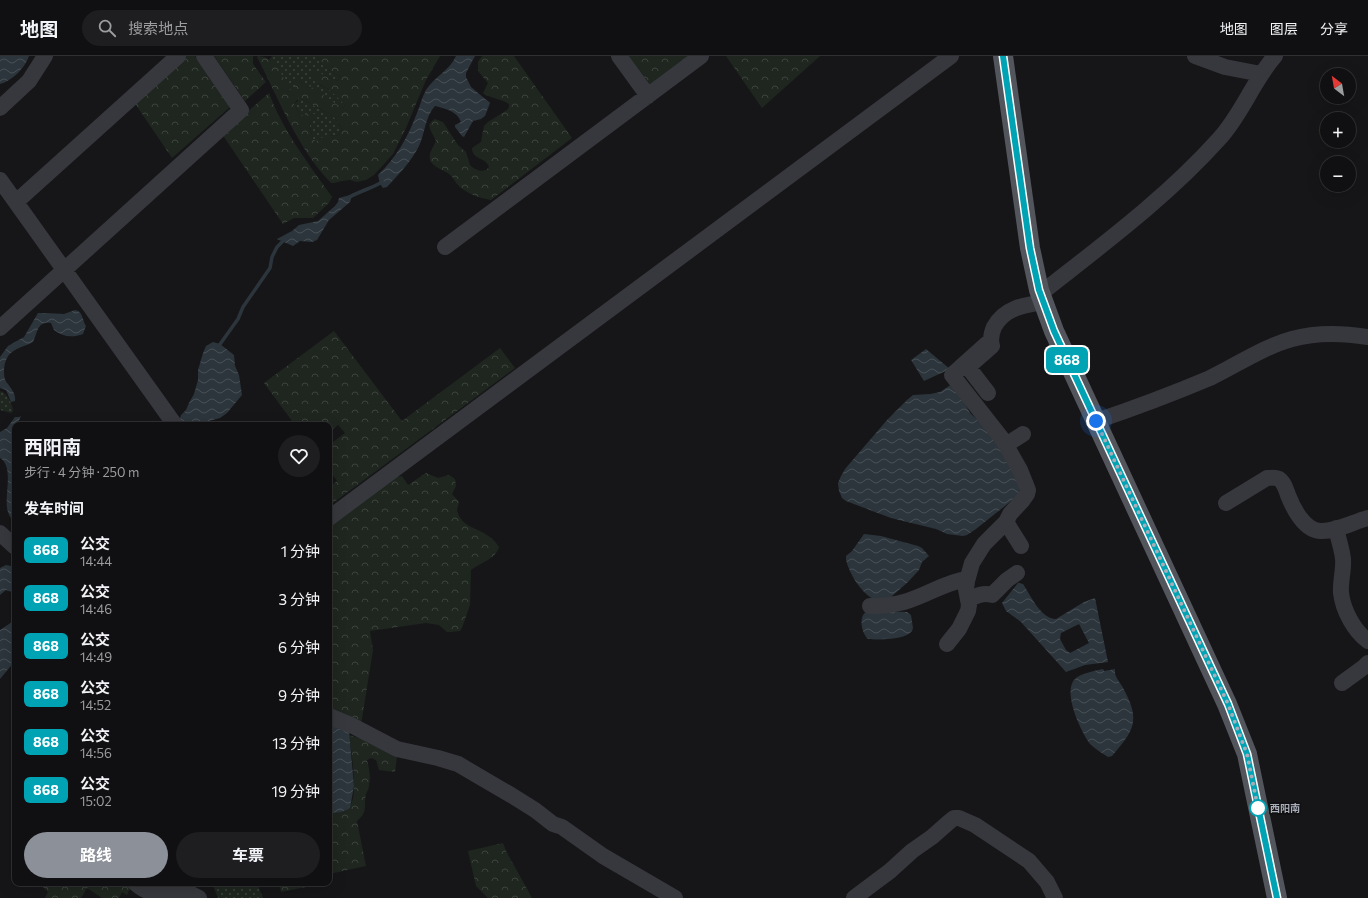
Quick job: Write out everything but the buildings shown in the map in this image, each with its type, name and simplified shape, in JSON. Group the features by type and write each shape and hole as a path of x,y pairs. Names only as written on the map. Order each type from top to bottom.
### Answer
{"main road":[{"path":"1003,56 1030,248 1042,298 1054,331 1228,704 1247,754 1275,896"}],"street":[{"path":"0,108 29,81 45,56"},
{"path":"16,202 178,56"},
{"path":"0,328 241,110 204,56"},
{"path":"619,56 648,96"},
{"path":"445,247 701,56"},
{"path":"332,516 951,56"},
{"path":"1196,56 1225,66 1261,74"},
{"path":"988,393 968,366 992,346 992,333 995,325 1006,313 1042,298 1162,196 1220,138 1235,118 1261,74 1275,56"},
{"path":"0,180 173,422"},
{"path":"1096,421 1163,398 1212,377 1276,344 1307,336 1340,333 1368,336"},
{"path":"947,644 959,628 968,612 969,605 966,589 967,579 972,563 984,544 1006,522 1010,514 1027,494 1028,490 1026,481 1006,445 996,430 952,375 991,340"},
{"path":"1006,445 1023,434"},
{"path":"1226,503 1267,478 1278,478 1283,482 1296,512 1312,530 1321,531 1336,528 1368,518"},
{"path":"1006,522 1020,546"},
{"path":"1336,528 1343,558 1341,592 1348,615 1358,633 1368,641"},
{"path":"0,533 12,544"},
{"path":"968,600 981,594 992,595 1016,573"},
{"path":"870,606 887,606 904,602 952,582 967,579"},
{"path":"1342,683 1359,671 1368,662"},
{"path":"332,717 353,726 397,749 458,764 511,794 553,824 562,827 603,856 675,898"},
{"path":"854,898 890,871 912,851 932,837 954,818 959,818 975,825 1029,861 1047,882 1055,898"},
{"path":"139,886 155,893 191,894 199,898"},
{"path":"155,893 171,887"}],"green space":[{"path":"185,56 195,56 230,107 172,158 134,102"},
{"path":"214,56 253,56 253,64 266,82 245,101"},
{"path":"272,56 317,56 324,66 340,76 338,81 317,71 320,85 331,91 346,106 342,108 299,81 299,97 334,117 342,129 340,133 336,136 328,136 316,141 313,139 309,123 315,119 314,114 306,116 300,115 294,104 298,101 296,96 289,89 278,69 269,60"},
{"path":"317,56 440,56 426,80 406,128 393,154 374,175 366,180 357,182 350,180 331,183 319,169 298,139 257,57 269,59 278,68 290,90 293,89 299,98 294,104 297,110 302,115 316,115 315,119 309,123 313,139 316,141 327,135 336,136 342,129 334,117 299,97 294,89 297,80 313,88 342,108 346,106 330,90 311,78 315,69 323,75 338,81 340,76 324,66"},
{"path":"482,56 514,56 572,138 491,200 464,190 450,175 433,164 430,159 431,152 436,141 429,125 435,119 443,122 458,145 466,152 470,165 482,171 489,167 485,162 474,155 472,148 481,142 484,126 507,110 509,104 483,93 488,83 478,71 478,62"},
{"path":"627,56 690,56 649,87"},
{"path":"726,56 820,56 762,108"},
{"path":"269,93 289,134 332,197 329,203 313,218 294,218 283,224 222,134"},
{"path":"334,331 402,421 500,348 515,368 332,504 332,485 337,481 332,474 332,443 345,433 338,425 332,430 332,422 293,422 264,383"},
{"path":"1,391 6,394 11,402 13,411 11,413 0,410"},
{"path":"426,473 438,478 449,475 455,479 456,486 452,494 459,502 457,510 460,518 469,526 490,537 499,547 495,555 471,570 470,605 460,631 447,632 439,625 426,623 370,631 373,650 361,725 332,712 332,522 396,477 402,476 408,485"},
{"path":"349,735 377,743 397,757 395,772 379,770 376,760 371,758 367,760 370,776 369,786 365,798 365,808 363,814 357,821 366,866 332,873 332,812 344,811 351,804 354,790"},
{"path":"503,843 532,898 488,898 476,886 468,851"},
{"path":"131,886 127,895 122,892 119,898 102,898 87,888 81,898 45,898 48,892 43,887"},
{"path":"213,886 258,886 263,898 218,898"},
{"path":"280,886 311,886 281,892"}],"water":[{"path":"0,56 29,56 18,73 9,80 0,84"},
{"path":"456,56 475,56 466,73 466,77 471,87 490,103 485,116 481,119 473,121 464,137 455,127 455,125 461,122 457,115 451,111 435,106 429,115 416,152 409,163 387,187 383,188 380,184 378,175 396,154 405,139 429,85 450,65"},
{"path":"350,195 352,196 350,202 329,220 317,240 312,242 300,241 293,246 277,239 292,231 299,225 318,221 335,206 339,198"},
{"path":"75,310 80,312 86,326 83,334 75,336 64,335 54,330 51,323 46,323 40,325 33,342 13,351 7,358 4,376 15,396 15,401 11,402 6,390 0,388 0,357 8,346 24,337 38,313 64,314"},
{"path":"213,342 220,344 234,355 242,395 227,413 220,418 207,422 179,422 181,415 186,410 194,394 198,380 198,370 206,346"},
{"path":"926,349 950,369 924,381 911,360"},
{"path":"954,384 970,413 989,431 1018,479 1020,494 976,529 963,536 947,534 936,529 891,518 846,501 842,498 838,483 845,469 887,420 913,395 940,392"},
{"path":"21,416 18,422 12,422 12,519 9,515 7,506 7,468 0,458 0,432 7,428 15,417"},
{"path":"864,534 881,536 918,546 922,548 929,556 922,562 919,570 908,582 891,597 873,599 864,592 856,582 846,560 846,556 852,551"},
{"path":"6,565 12,567 12,592 6,590 0,595 0,568"},
{"path":"1018,583 1023,584 1041,611 1051,618 1056,619 1084,602 1095,598 1108,662 1085,665 1066,672 1021,622 1006,611 1002,603","holes":["1079,624 1089,643 1070,653 1066,650 1060,639 1061,633"]},
{"path":"872,611 907,612 911,615 912,631 909,634 898,638 868,639 863,630 862,618 864,614"},
{"path":"12,622 12,665 0,679 0,630"},
{"path":"1103,669 1104,671 1115,669 1116,676 1132,707 1133,716 1133,724 1126,738 1112,756 1108,757 1092,746 1086,738 1074,713 1071,694 1071,686 1074,680 1080,676"},
{"path":"332,725 349,731 354,786 350,808 337,813 332,813"}],"waterway":[{"path":"348,198 382,182"},
{"path":"218,347 238,319 243,307 270,268 272,257 277,247 286,238"}],"bus line":[{"name":"868","path":"1003,56 1030,248 1039,290 1054,331 1228,704 1247,754 1277,898"}],"place":[{"name":"西阳南","path":"1258,808"}],"route":[{"path":"1096,421 1228,704 1247,754 1258,808"}]}
